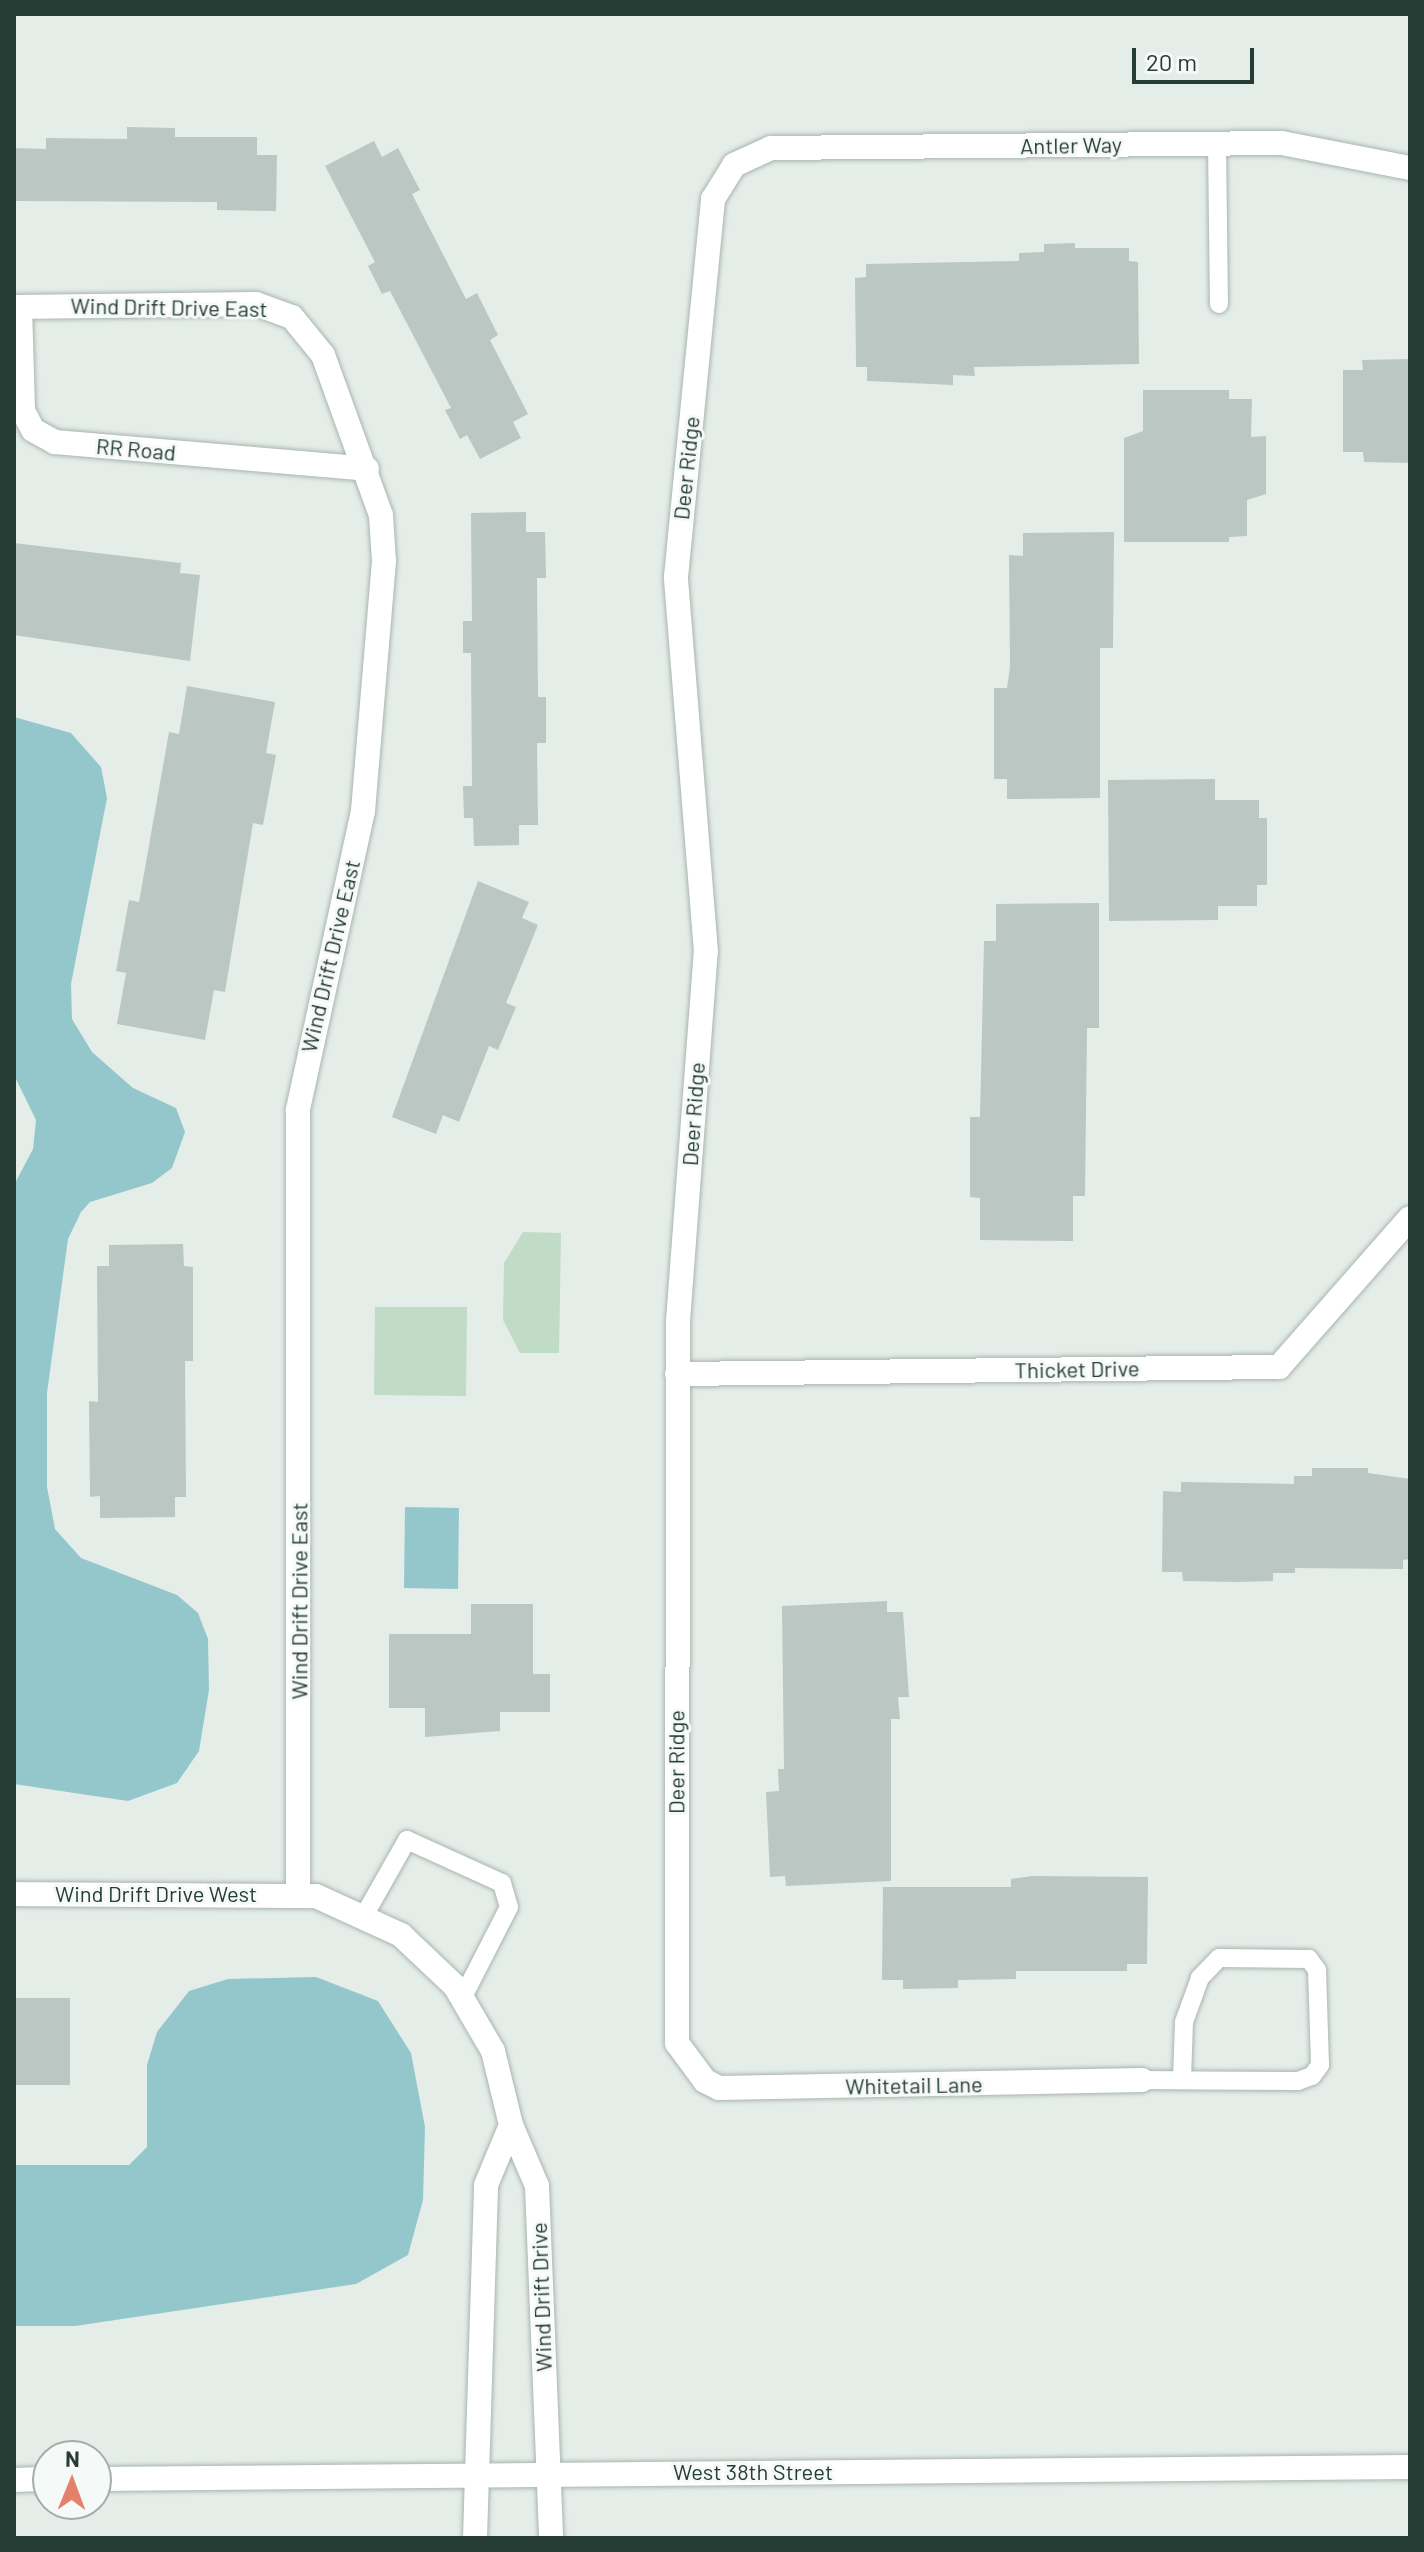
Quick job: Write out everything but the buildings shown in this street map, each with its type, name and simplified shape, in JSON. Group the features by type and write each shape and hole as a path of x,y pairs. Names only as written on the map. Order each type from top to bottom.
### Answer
{"street":[{"name":"Antler Way","path":"734,165 771,148 1282,143 1410,168"},
{"name":"Deer Ridge","path":"692,2068 675,2035 677,1374 706,952 676,577 713,199 734,165"},
{"name":"RR Road","path":"17,307 23,411 33,430 55,442 367,469"},
{"name":"Wind Drift Drive East","path":"17,307 275,307 319,345 367,469 384,561 363,811 298,1110 298,1893"},
{"name":"Thicket Drive","path":"677,1374 1279,1367 1410,1218"},
{"name":"Wind Drift Drive West","path":"14,1894 298,1893"},
{"name":"Wind Drift Drive","path":"298,1893 365,1914 401,1935 463,1997 493,2051 511,2125 537,2186 552,2474 551,2538"},
{"name":"Whitetail Lane","path":"692,2068 719,2088 1142,2080"},
{"path":"475,2538 486,2185 511,2125"},
{"name":"West 38th Street","path":"112,2479 478,2473 1410,2467"}],"lane":[{"path":"1217,143 1219,304"},
{"path":"365,1914 407,1840 502,1883 509,1907 463,1997"},
{"path":"1142,2080 1312,2076 1320,2065 1320,2049 1317,1970 1309,1959 1219,1958 1200,1978 1184,2022 1182,2079"}],"green space":[{"path":"523,1232 561,1233 559,1353 520,1353 503,1320 504,1263"},
{"path":"375,1307 467,1307 466,1396 374,1395"}],"water":[{"path":"14,717 71,733 101,767 107,798 71,984 72,1019 92,1052 133,1088 176,1108 185,1132 172,1168 152,1183 90,1202 81,1212 68,1239 47,1393 47,1487 55,1529 81,1558 177,1595 198,1613 208,1639 209,1690 199,1751 177,1783 128,1801 14,1784 14,1185 33,1149 36,1120 14,1075"},
{"path":"405,1507 459,1508 458,1589 404,1588"},
{"path":"316,1977 378,2001 411,2053 425,2127 423,2200 408,2255 356,2284 75,2326 14,2326 14,2165 129,2165 147,2147 147,2065 157,2032 189,1991 228,1979"}]}
